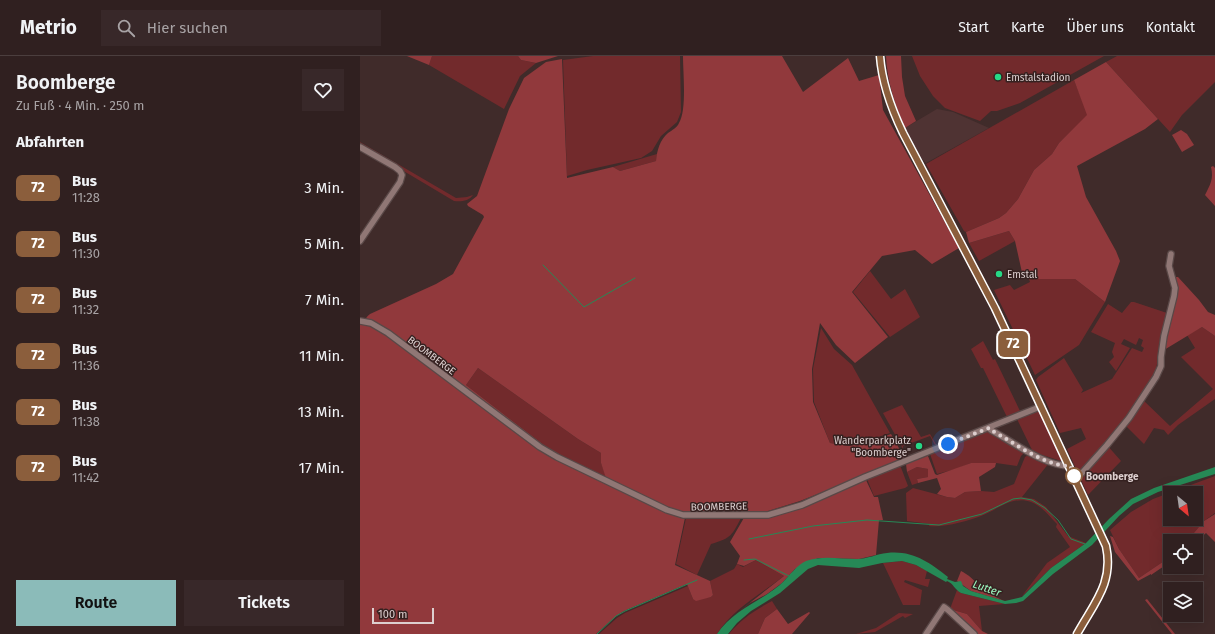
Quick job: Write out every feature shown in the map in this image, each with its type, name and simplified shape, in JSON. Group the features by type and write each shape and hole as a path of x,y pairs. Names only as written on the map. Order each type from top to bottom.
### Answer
{"street":[{"path":"880,56 886,93 903,133 988,294 1103,538 1109,563 1106,580 1096,602 1077,634"},
{"path":"360,147 395,167 402,175 400,182 360,242"},
{"path":"1076,478 1107,445 1129,418 1156,377 1161,366 1164,336 1174,296 1174,288 1169,266 1171,254"},
{"name":"BOOMBERGE","path":"360,321 371,323 388,333 540,447 556,457 667,510 683,515 768,515 802,505 865,477 1042,406"},
{"path":"989,428 1027,452 1062,466 1070,466"},
{"path":"926,634 944,607 974,634"}],"shaded area":[{"path":"407,56 432,56 429,65"},
{"path":"432,56 518,56 521,60 536,63 520,76 504,109 429,65"},
{"path":"518,56 558,56 536,63 521,60"},
{"path":"593,56 680,56 681,112 677,122 661,136 652,151 641,158 567,176 563,60"},
{"path":"683,56 782,56 803,92 848,58 859,81 879,75 883,110 959,248 932,264 915,250 882,256 852,292 888,337 855,363 836,345 820,323 812,369 813,402 830,443 849,446 891,434 905,459 800,501 768,511 686,513 675,565 710,581 713,595 711,597 696,601 693,599 687,584 624,611 616,616 596,634 360,634 360,323 370,314 436,284 453,274 484,217 467,204 477,196 509,109 524,78 546,62 562,59 567,178 613,167 620,171 656,161 661,142 665,136 679,123 684,101","holes":["478,368 578,439 601,453 601,463 606,478 549,449 466,385"]},
{"path":"886,56 901,56 905,96 916,121 905,128 892,93"},
{"name":"Emstalstadion","path":"912,56 1104,56 1020,103 997,111 991,111 980,121 945,108 933,96 920,76"},
{"path":"1117,56 1215,56 1215,82 1182,115 1170,132 1106,62"},
{"path":"1106,62 1158,119 1145,129 1077,166 1086,197 1120,261 1105,302 1075,279 1029,279 1027,276 1023,277 1015,241 1009,231 969,243 966,232 999,218 1006,213 1018,199 1034,170 1052,154 1059,143 1087,115 1074,80"},
{"path":"1074,80 1088,115 1059,143 1052,154 1034,170 1018,199 1006,213 999,218 966,232 964,231 926,164"},
{"path":"937,109 953,112 989,128 926,163 920,157 905,128"},
{"path":"1181,130 1187,134 1194,145 1182,152 1172,135"},
{"path":"360,142 456,198 473,195 465,201 454,201 360,145"},
{"path":"657,154 656,161 620,171 613,167"},
{"path":"1213,166 1215,168 1215,206 1205,195 1211,182 1211,167"},
{"path":"1009,231 1015,241 979,261 969,243"},
{"path":"870,271 891,299 905,289 920,317 890,337 853,292"},
{"path":"1175,277 1178,277 1208,312 1215,315 1215,336 1202,327 1164,350"},
{"path":"1029,279 1075,279 1105,302 1079,345 1035,375 994,290 1010,285 1014,290 1030,282"},
{"path":"1131,302 1167,313 1155,374 1123,423 1106,444 1121,461 1088,495 1067,449 1086,439 1081,428 1060,433 1036,380 1064,358 1083,390 1081,393 1112,379 1132,348 1142,352 1144,348 1141,346 1143,340 1139,338 1136,345 1124,339 1121,344 1130,348 1116,371 1109,362 1114,357 1112,352 1115,343 1091,332 1108,304 1122,313"},
{"path":"1202,327 1215,336 1215,399 1178,425 1168,435 1164,430 1154,428 1144,444 1125,425 1143,400 1170,426 1213,389 1181,357 1195,348 1187,335"},
{"path":"821,328 834,349 852,365 890,433 869,440 845,445 830,443 814,402 813,369"},
{"path":"983,341 993,360 995,359 1020,411 1007,417 983,368 981,368 971,349"},
{"path":"478,368 578,439 601,453 601,463 607,478 549,449 466,385"},
{"path":"902,405 921,437 930,434 937,446 930,436 903,446 903,449 883,413"},
{"path":"1037,411 1041,413 1064,462 1033,452 1017,419"},
{"path":"990,431 1025,452 1021,456 1017,466 996,463 971,463 937,474 930,454 983,432"},
{"path":"1028,455 1049,463 1022,497 1034,499 1046,507 1068,536 1086,543 1051,568 1022,596 1047,563 1070,547 1056,527 1057,524 1042,509 1031,502 1018,500 1005,504 981,516 969,520 955,524 929,526 930,524 907,521 906,493 913,488 955,498 965,492 994,492 1014,484 1025,457"},
{"path":"927,456 935,474 937,475 971,463 996,463 995,467 979,477 981,491 965,492 955,498 937,494 941,489 937,478 918,483 917,479 928,477 928,469 917,467 907,472 906,464"},
{"path":"900,465 908,486 874,496 867,479"},
{"path":"917,467 928,469 928,477 917,479 918,483 912,485 907,472"},
{"path":"1215,467 1215,474 1177,486 1163,486 1163,490 1133,504 1119,516 1092,545 1053,574 1023,601 1005,604 961,593 949,582 946,582 916,565 902,561 882,563 859,568 818,565 808,569 780,593 751,611 737,623 728,634 717,634 733,617 777,587 800,565 806,561 818,558 857,559 887,553 904,553 920,558 934,566 948,577 947,579 955,582 961,581 963,586 971,591 1005,601 1022,597 1051,568 1086,543 1131,499 1154,488"},
{"path":"1215,476 1215,513 1203,522 1203,486 1188,486"},
{"path":"866,480 874,497 878,497 883,520 879,520 876,555 859,559 818,558 795,569 782,583 737,613 784,576 756,560 744,566 737,564 740,556 730,542 745,516 769,516 803,506"},
{"path":"1163,495 1163,526 1200,526 1193,534 1163,534 1163,562 1139,578 1119,549 1110,530 1131,512 1153,499"},
{"path":"1215,514 1215,542 1206,533 1203,536 1203,534 1193,534 1200,526 1203,526 1204,521"},
{"path":"742,516 731,535 723,540 711,544 697,575 676,564 686,518"},
{"path":"1110,536 1113,537 1119,549 1139,578 1163,562 1163,567 1151,575 1138,581 1115,552"},
{"path":"756,560 784,576 739,609 717,634 599,634 625,613 688,586 693,599 711,597 713,595 710,581 734,569 737,564 743,567"},
{"path":"902,561 916,565 927,571 925,579 930,579 928,587 905,580 904,582 922,590 920,605 903,605 883,563"},
{"path":"961,571 974,580 978,588 1004,601 971,591 957,581"},
{"path":"957,590 961,593 1005,604 979,606 982,631 967,614 950,609"},
{"path":"1147,599 1163,619 1163,622 1165,622 1175,634 1172,634 1145,600"},
{"path":"772,601 777,609 765,618 758,634 729,634 749,615"},
{"path":"777,609 788,624 809,612 810,613 792,634 758,634 765,618"},
{"path":"950,609 967,614 982,631 988,634 976,633"},
{"path":"899,613 913,614 905,618 903,616 875,632 856,634 876,628"}],"waterway":[{"path":"543,265 584,307 635,278"},
{"path":"749,539 813,526 867,520 939,525 982,514 1013,499 1021,498 1032,500 1045,508 1058,520 1071,539 1085,544"},
{"path":"744,560 755,559 789,576"},
{"path":"597,634 616,616 625,611 697,580"}],"bus line":[{"name":"72","path":"880,56 886,93 903,133 1014,346 1106,546 1109,563 1106,580 1102,591 1077,634"}],"place":[{"name":"Emstalstadion","path":"998,77"},
{"name":"Emstal","path":"999,274"},
{"name":"Wanderparkplatz \"Boomberge\"","path":"919,446"},
{"name":"Boomberge","path":"1074,476"}],"route":[{"path":"948,444 989,428 1027,452 1062,466 1070,466 1076,478 1074,476"}],"water label":[{"name":"Lutter","path":"987,588"}]}
